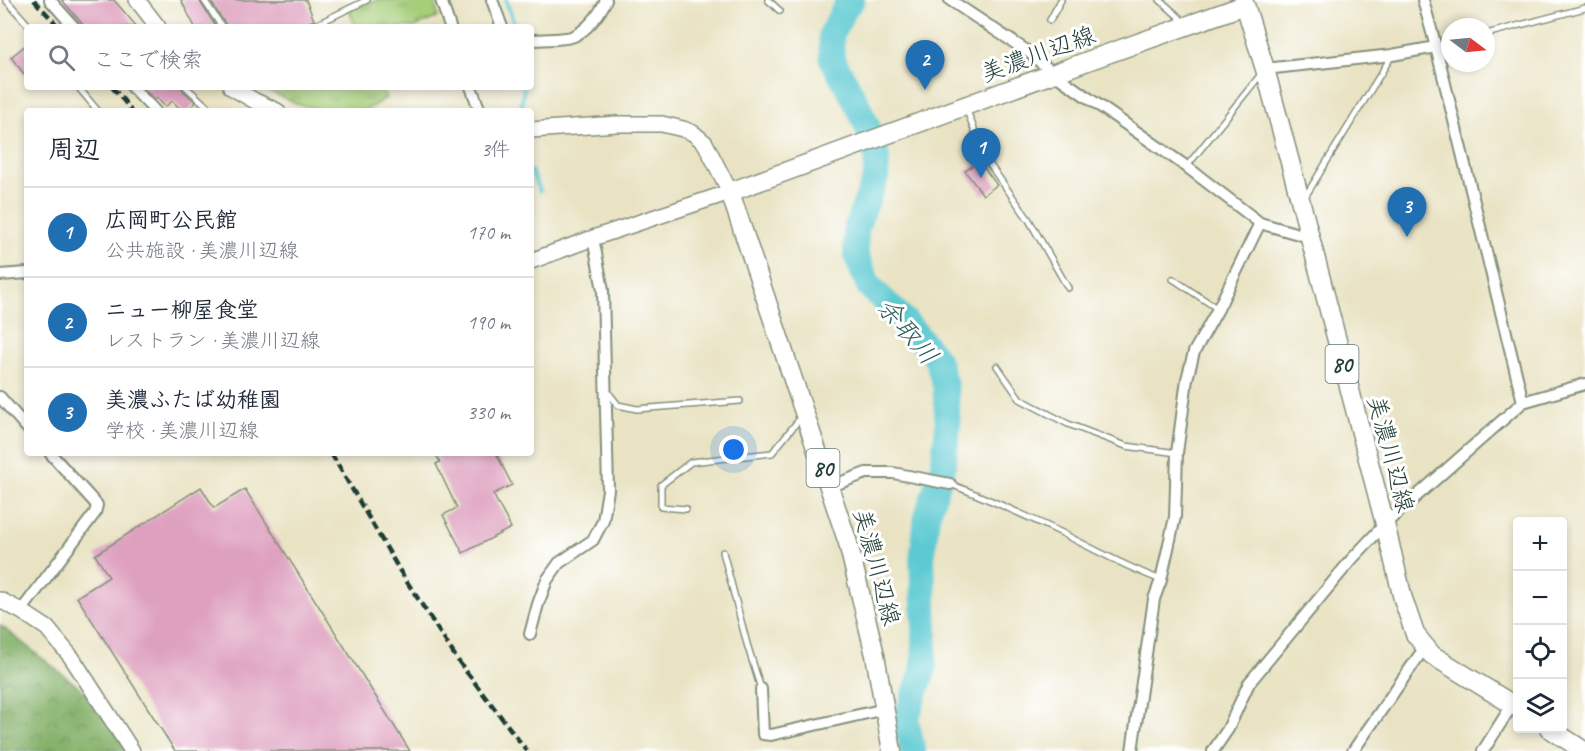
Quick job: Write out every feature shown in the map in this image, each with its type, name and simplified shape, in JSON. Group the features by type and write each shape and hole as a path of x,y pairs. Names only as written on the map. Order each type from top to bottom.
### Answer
{"main road":[{"name":"美濃川辺線","path":"892,751 875,655 851,554 730,192 1248,2 1403,599 1415,634 1432,655 1513,706"},
{"path":"1555,733 1584,751"}],"street":[{"path":"50,0 71,24"},
{"path":"137,0 155,24"},
{"path":"441,0 449,24"},
{"path":"492,0 501,24"},
{"path":"534,40 573,37 588,26 606,0"},
{"path":"950,0 1030,53 1054,74 1187,167 1260,223 1309,237"},
{"path":"1423,0 1523,402"},
{"path":"1265,69 1392,55 1436,47"},
{"path":"135,90 152,108"},
{"path":"236,90 270,108"},
{"path":"472,90 479,108"},
{"path":"534,129 663,124 683,129 705,143 730,192 534,260"},
{"path":"1132,751 1154,599 1161,580 1175,517 1177,453 1187,379 1194,352 1260,223"},
{"path":"530,634 538,604 548,580 560,563 593,540 603,521 608,490 603,290 593,238"},
{"path":"0,275 24,273"},
{"path":"1213,751 1228,729 1249,683 1351,560 1385,524 1523,402 1585,384"},
{"path":"0,397 21,415"},
{"path":"21,611 95,513 97,505 53,456"},
{"path":"829,487 866,473 893,472 950,484"},
{"path":"0,600 47,628 72,658 132,751"},
{"path":"1353,751 1425,647"},
{"path":"761,689 763,734 771,735 885,709"},
{"path":"1483,751 1513,710"}],"lane":[{"path":"6,0 27,24"},
{"path":"204,0 220,24"},
{"path":"317,24 367,0"},
{"path":"768,0 780,11"},
{"path":"1050,20 1061,0"},
{"path":"1160,0 1179,16 1184,27"},
{"path":"1495,32 1585,8"},
{"path":"1436,47 1441,46"},
{"path":"1301,204 1392,55"},
{"path":"1187,167 1265,69"},
{"path":"80,90 96,108"},
{"path":"189,90 209,108"},
{"path":"965,106 985,158 1029,220 1068,288"},
{"path":"1173,279 1218,309"},
{"path":"998,366 1020,399 1068,424 1126,446 1177,453"},
{"path":"605,389 618,405 637,410 740,401"},
{"path":"686,509 661,507 661,484 691,462 772,453 805,412"},
{"path":"950,484 983,497 1126,566 1161,580"},
{"path":"723,552 761,689"}],"green space":[{"path":"377,0 434,0 438,17 422,24 355,24 349,10"},
{"path":"382,90 386,98 369,108 312,108 268,91"},
{"path":"0,625 84,691 129,751 0,751"}],"building":[{"path":"62,0 114,0 134,24 82,24"},
{"path":"181,0 199,0 214,24 193,24"},
{"path":"210,0 306,0 314,20 304,24 225,24"},
{"path":"24,46 24,74 11,57"},
{"path":"145,90 182,90 196,102 191,108 180,108 172,101 165,107 157,98 155,100"},
{"path":"979,161 997,185 983,195 965,171"},
{"path":"437,456 498,456 512,485 493,494 511,528 463,553 443,515 457,508 436,464 440,462"},
{"path":"201,487 214,508 245,489 410,751 175,751 77,597 109,577 95,555"}],"waterway":[{"path":"506,0 514,24"},
{"name":"余取川","path":"852,0 845,8 831,35 832,59 867,126 877,158 876,177 856,228 856,255 869,286 906,322 937,359 945,385 948,426 943,467 927,516 922,560 924,668 906,719 913,751"},
{"path":"521,108 524,90"},
{"path":"534,178 540,191"}],"railway":[{"path":"34,0 56,24"},
{"path":"115,90 129,108"},
{"path":"333,456 400,571 459,662 527,751"}],"place":[{"name":"ニュー柳屋食堂","path":"925,90"},
{"name":"広岡町公民館","path":"981,178"},
{"name":"美濃ふたば幼稚園","path":"1407,237"}]}
